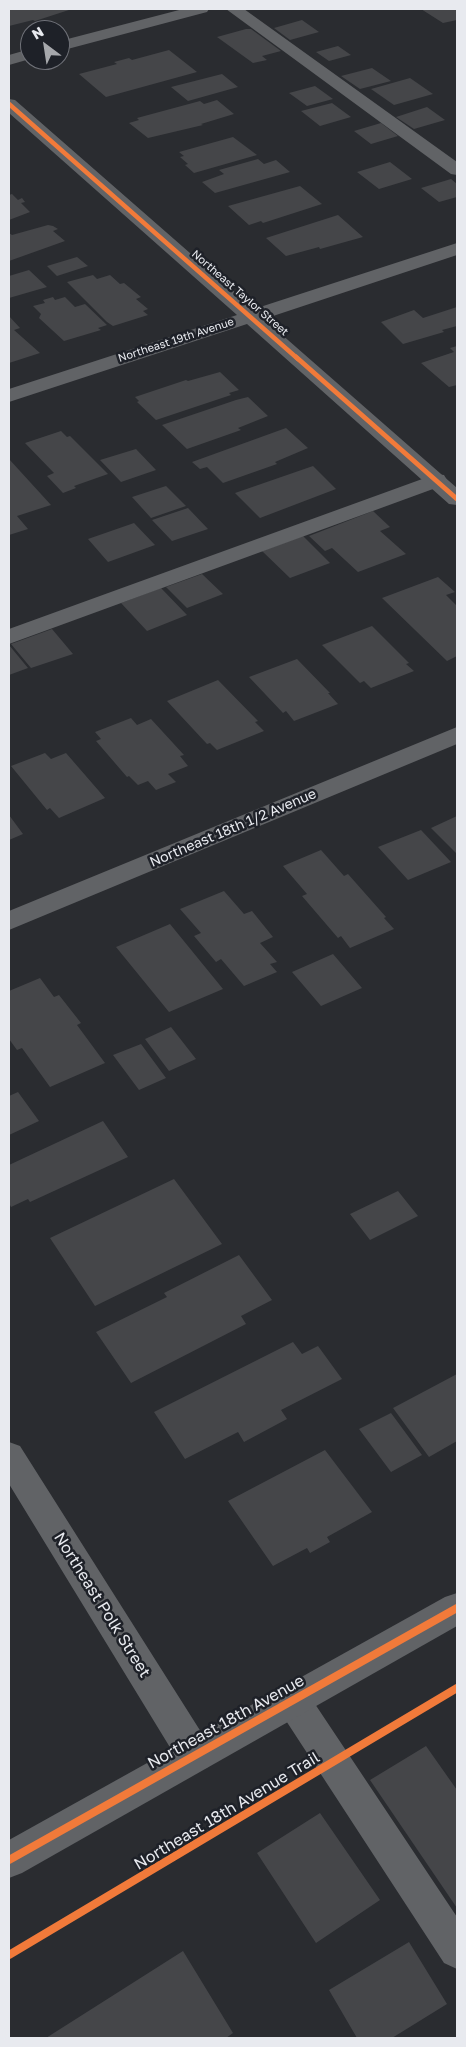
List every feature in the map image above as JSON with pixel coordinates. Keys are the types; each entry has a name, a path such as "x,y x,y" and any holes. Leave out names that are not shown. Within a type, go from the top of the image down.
{"street":[{"path":"70,43 201,9"},
{"path":"234,9 457,170"},
{"name":"Northeast Taylor Street","path":"9,104 251,315 457,499"},
{"name":"Northeast 19th Avenue","path":"9,396 251,315 457,249"},
{"path":"9,637 436,480"},
{"name":"Northeast 18th 1/2 Avenue","path":"9,921 457,734"},
{"name":"Northeast Polk Street","path":"9,1456 195,1755"},
{"name":"Northeast 18th Avenue","path":"9,1860 457,1608"},
{"path":"293,1701 457,1950"}],"building":[{"path":"9,9 72,9 38,20 20,20 20,23 9,26"},
{"path":"421,9 457,9 457,20 443,23"},
{"path":"302,20 319,32 290,40 274,28"},
{"path":"251,29 281,51 262,56 267,60 253,63 217,37"},
{"path":"338,46 351,55 329,61 316,52"},
{"path":"169,50 197,72 106,97 79,74 117,64 114,62 129,58 132,60"},
{"path":"372,68 391,81 360,89 341,76"},
{"path":"222,74 238,87 188,101 171,87"},
{"path":"410,78 433,94 394,105 371,89"},
{"path":"315,86 333,99 307,106 289,93"},
{"path":"217,100 234,114 201,124 203,125 148,138 129,123 139,120 137,118 200,101 204,104"},
{"path":"332,103 351,117 320,126 301,111"},
{"path":"427,107 445,120 414,129 396,117"},
{"path":"381,123 398,136 371,144 354,131"},
{"path":"233,137 257,155 194,173 185,165 188,164 180,157 184,156 179,152"},
{"path":"258,159 264,164 276,160 290,172 215,193 202,182 224,174 219,170"},
{"path":"390,162 412,179 379,189 357,172"},
{"path":"451,179 457,184 457,197 439,202 421,188"},
{"path":"300,186 322,204 263,223 261,221 249,225 228,206"},
{"path":"12,194 18,200 22,198 25,202 21,203 30,212 9,220 9,195"},
{"path":"338,215 363,237 286,256 266,238"},
{"path":"48,225 58,229 53,231 65,241 9,261 9,233 12,235"},
{"path":"77,257 88,266 57,276 47,266"},
{"path":"29,270 47,287 9,298 9,276"},
{"path":"93,275 97,279 110,275 120,284 124,283 141,297 136,299 148,309 143,311 148,315 113,326 107,322 67,282"},
{"path":"53,297 55,300 65,297 75,307 85,304 107,325 98,328 101,330 64,341 39,318 41,314 33,306 45,303 43,300"},
{"path":"457,307 457,326 442,330 444,332 403,344 381,322 414,310 423,318"},
{"path":"9,316 20,328 14,330 40,353 9,363"},
{"path":"457,346 457,385 449,387 421,363 454,352 450,348"},
{"path":"220,372 239,390 229,393 231,395 156,420 137,402 139,401 135,397 186,380"},
{"path":"248,397 268,416 238,428 241,430 187,449 162,425 236,400"},
{"path":"286,428 308,448 275,462 277,464 223,483 207,467 200,469 192,462"},
{"path":"61,431 67,437 70,436 108,474 74,486 76,488 63,493 47,476 54,473 25,443"},
{"path":"136,449 156,470 121,482 100,460"},
{"path":"9,459 51,505 17,516 28,529 9,535"},
{"path":"313,466 336,489 260,518 235,493"},
{"path":"166,486 186,506 151,518 132,497"},
{"path":"188,508 208,529 172,541 152,520"},
{"path":"373,511 390,527 380,531 406,554 358,572 332,548 325,551 309,536"},
{"path":"134,523 155,545 108,562 88,539"},
{"path":"303,536 330,563 290,578 262,551"},
{"path":"202,574 223,594 187,608 166,587"},
{"path":"438,577 455,592 446,595 457,606 457,656 447,661 382,598"},
{"path":"161,588 187,615 147,631 121,603"},
{"path":"372,626 409,663 406,664 414,671 371,688 364,681 360,683 322,645"},
{"path":"52,629 73,654 31,668 11,644"},
{"path":"9,645 28,668 9,675"},
{"path":"297,659 338,704 294,721 286,711 283,713 249,677"},
{"path":"218,680 258,721 255,722 264,731 217,750 210,743 207,744 167,701"},
{"path":"131,718 137,725 151,719 184,755 180,756 188,766 168,774 176,782 156,790 148,781 138,785 129,776 127,777 96,741 101,739 95,732"},
{"path":"45,753 51,759 66,753 105,798 59,818 50,808 47,810 11,766"},
{"path":"9,815 23,834 9,840"},
{"path":"457,816 457,854 431,828"},
{"path":"421,830 451,862 408,880 378,847"},
{"path":"321,850 344,876 348,874 386,917 384,918 394,929 350,948 341,936 338,938 302,896 307,894 283,866"},
{"path":"224,891 244,914 252,911 273,937 260,943 277,962 270,964 277,972 244,986 221,959 216,962 194,936 201,933 180,909"},
{"path":"170,924 223,989 169,1012 116,947"},
{"path":"333,954 362,988 321,1006 292,972"},
{"path":"40,978 54,997 59,995 81,1023 77,1025 105,1063 50,1087 22,1048 17,1050 9,1039 9,991"},
{"path":"171,1027 196,1059 169,1071 145,1039"},
{"path":"141,1044 166,1078 139,1090 113,1055"},
{"path":"18,1092 39,1121 9,1135 9,1096"},
{"path":"103,1121 128,1157 30,1202 28,1199 11,1207 9,1203 9,1165"},
{"path":"174,1179 222,1244 95,1306 50,1238"},
{"path":"398,1191 418,1216 370,1240 350,1214"},
{"path":"239,1255 272,1300 241,1316 246,1324 131,1383 96,1332 167,1297 164,1293"},
{"path":"293,1342 302,1354 318,1346 342,1379 281,1410 287,1419 244,1442 238,1432 185,1459 154,1412"},
{"path":"457,1374 457,1441 429,1457 393,1408"},
{"path":"391,1413 422,1455 391,1472 359,1429"},
{"path":"325,1450 372,1512 327,1537 330,1542 310,1553 307,1548 273,1566 228,1501"},
{"path":"426,1746 457,1790 457,1908 370,1780"},
{"path":"320,1813 380,1900 316,1943 257,1853"},
{"path":"409,1942 447,2004 392,2038 357,2038 329,1990"},
{"path":"183,1951 233,2033 226,2038 46,2038"}],"cycle path":[{"path":"9,104 457,499"},
{"path":"9,1860 457,1608"},
{"name":"Northeast 18th Avenue Trail","path":"9,1955 457,1688"}]}
